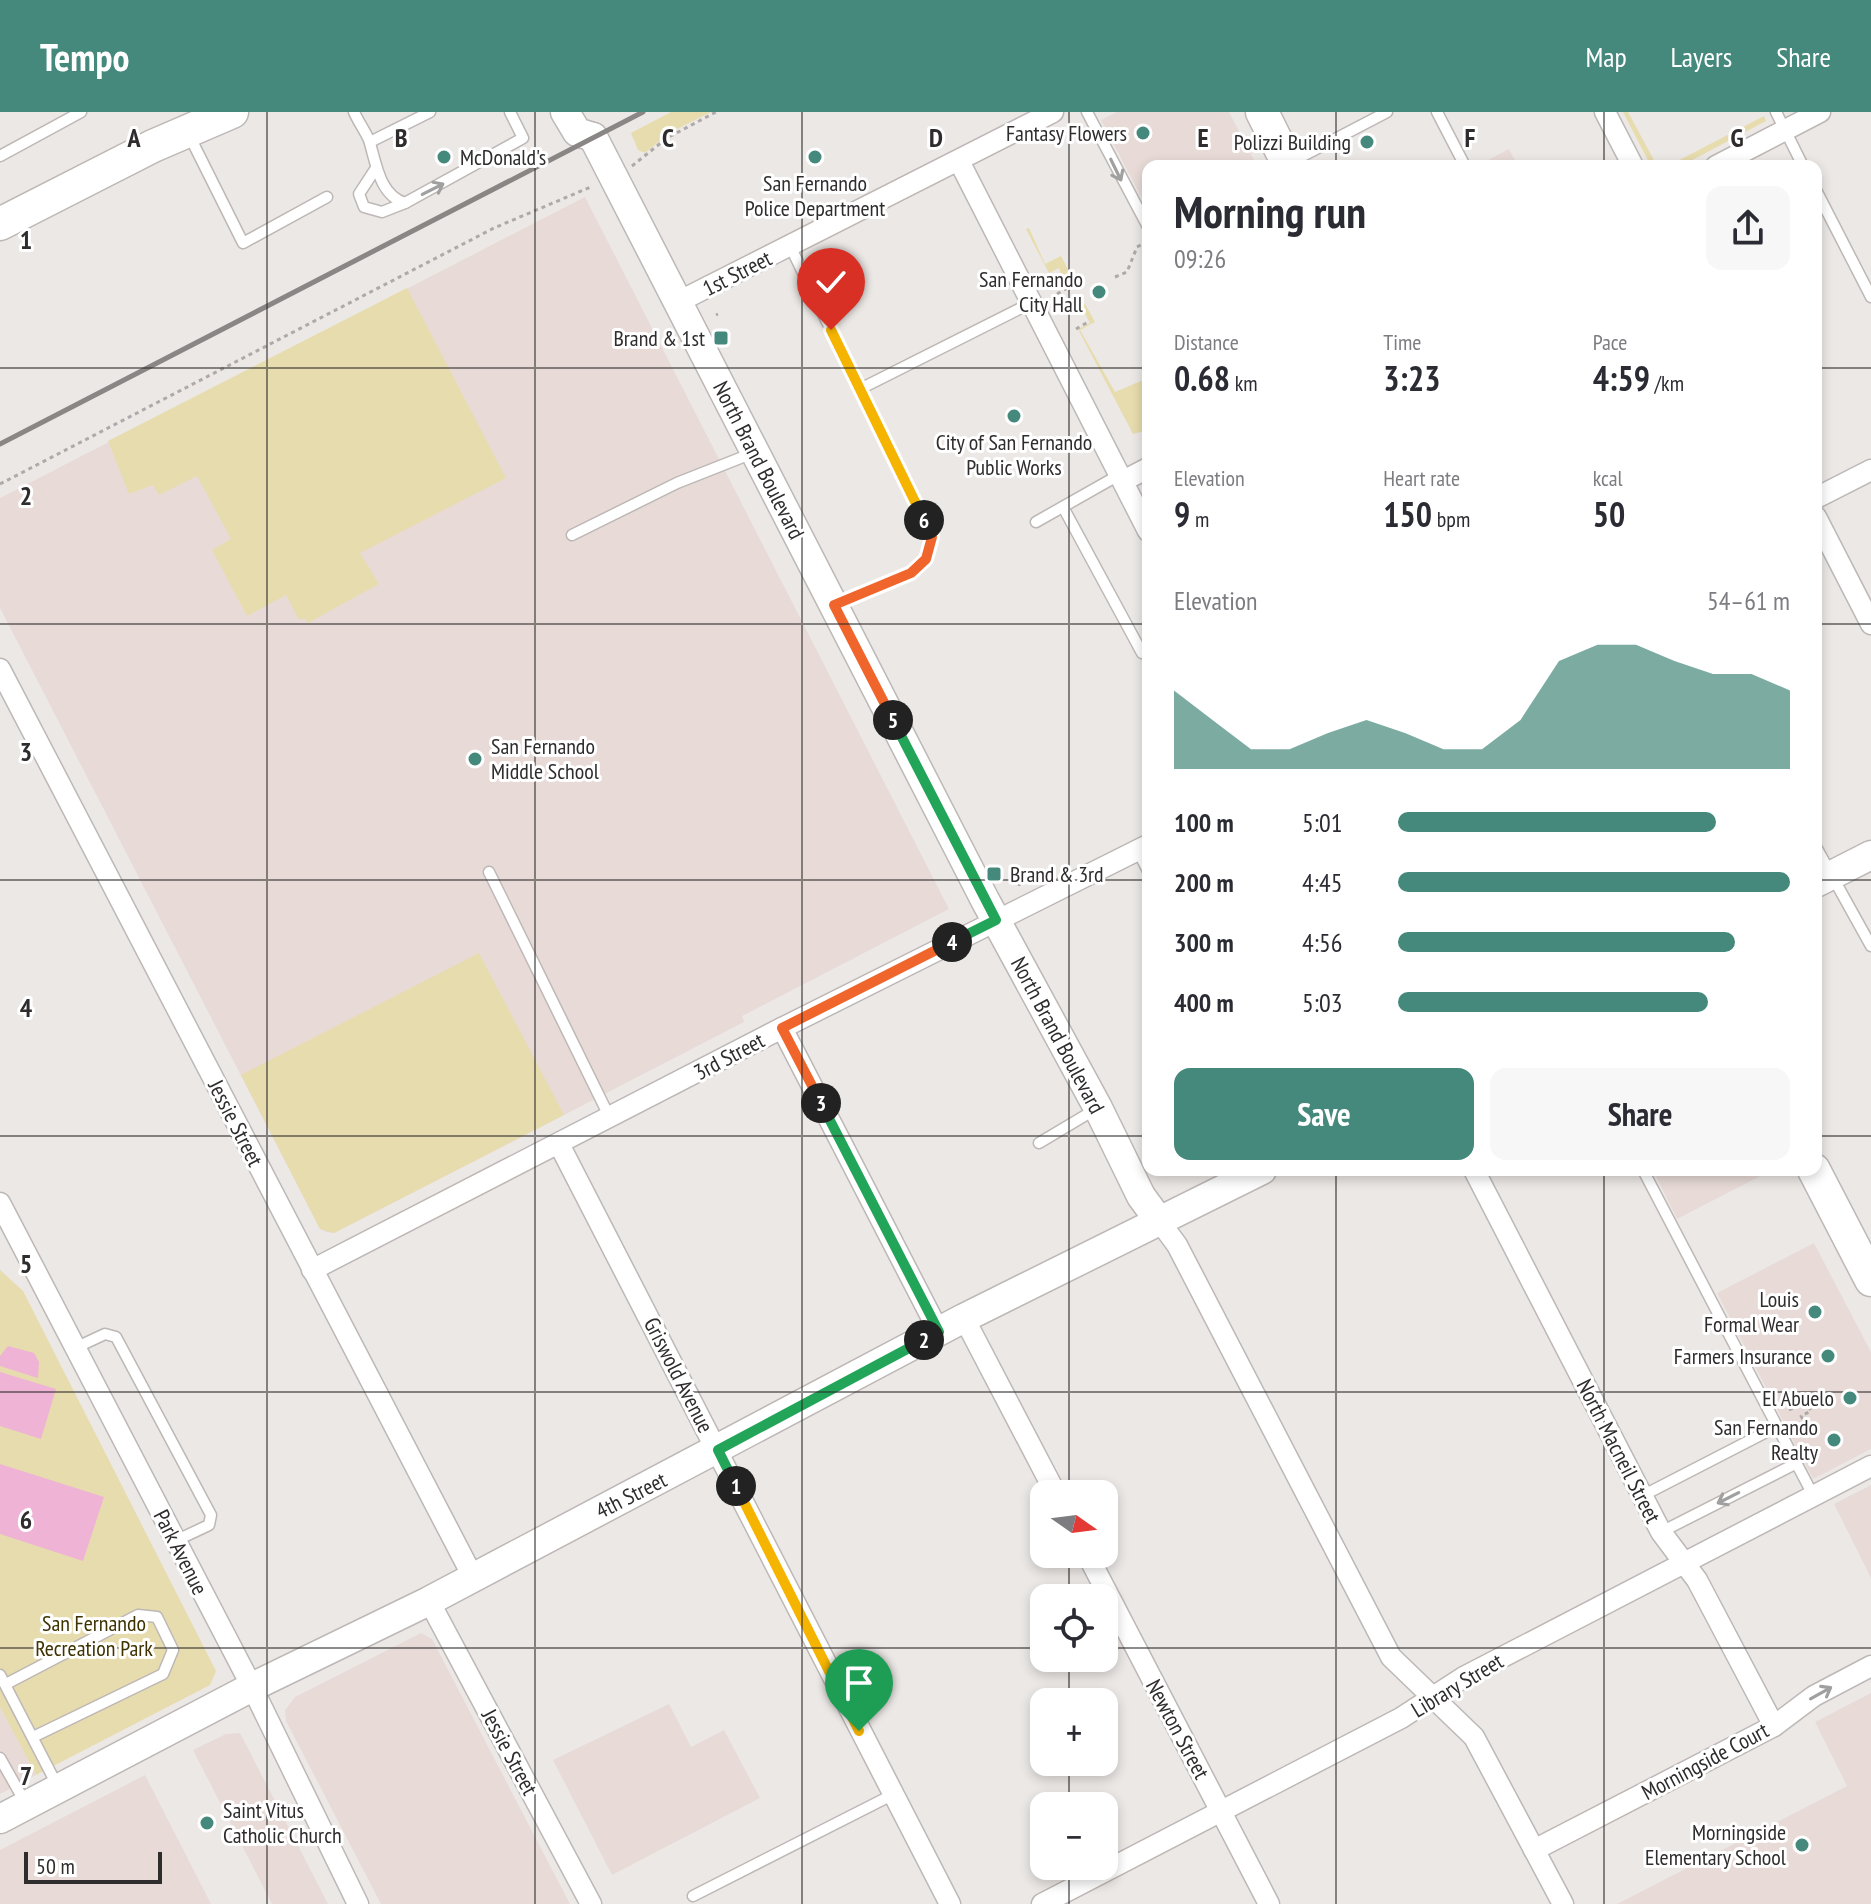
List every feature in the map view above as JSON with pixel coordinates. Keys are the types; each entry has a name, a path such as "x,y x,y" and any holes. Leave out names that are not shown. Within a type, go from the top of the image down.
{"main road":[{"path":"0,224 187,131 232,112"},
{"path":"1262,112 1286,160"},
{"path":"1817,1176 1871,1280"}],"street":[{"path":"565,112 577,132 593,125"},
{"name":"1st Street","path":"678,302 1053,112"},
{"path":"1605,112 1630,160"},
{"path":"1728,160 1820,112"},
{"name":"North Brand Boulevard","path":"593,125 678,302 996,920 1098,1108 1141,1196 1177,1245 1391,1657 1474,1737 1563,1904"},
{"path":"959,161 1142,519"},
{"path":"1121,478 1142,470"},
{"path":"1822,495 1871,470"},
{"path":"1822,529 1871,624"},
{"name":"Jessie Street","path":"0,669 473,1577"},
{"name":"3rd Street","path":"312,1270 782,1028 1142,848"},
{"path":"1823,880 1871,855"},
{"path":"782,1028 939,1332"},
{"name":"Griswold Avenue","path":"559,1144 950,1904"},
{"name":"4th Street","path":"0,1819 252,1687 429,1601 964,1318 1250,1176"},
{"name":"North Macneil Street","path":"1477,1176 1661,1532 1686,1562 1774,1726"},
{"name":"Park Avenue","path":"0,1203 252,1687 358,1904"},
{"path":"964,1318 1049,1480"},
{"name":"Library Street","path":"1042,1904 1401,1718 1464,1677 1871,1466"},
{"name":"Newton Street","path":"1094,1568 1269,1904"},
{"name":"Jessie Street","path":"429,1601 591,1904"},
{"name":"Morningside Court","path":"1534,1850 1774,1726 1814,1696 1869,1672"}],"lane":[{"path":"0,156 81,112"},
{"path":"354,112 370,142 370,156 391,196 405,203"},
{"path":"370,142 430,112"},
{"path":"376,168 359,194 364,207 382,212 405,203 523,138 510,112"},
{"path":"1087,112 1142,216"},
{"path":"1298,160 1387,112"},
{"path":"1437,112 1462,160"},
{"path":"1776,112 1800,160"},
{"path":"187,131 243,243 327,197"},
{"path":"1822,202 1871,297"},
{"path":"790,246 932,537 926,559 911,573 834,605"},
{"path":"860,389 1031,303"},
{"path":"572,535 677,483 755,452"},
{"path":"1036,522 1121,478"},
{"path":"1063,507 1081,535 1142,653"},
{"path":"489,872 610,1118"},
{"path":"1823,880 1871,946"},
{"path":"1039,1143 1098,1108"},
{"path":"1646,1176 1813,1495"},
{"path":"75,1348 105,1334 116,1337 211,1515 209,1525 175,1541"},
{"path":"1642,1496 1776,1427"},
{"path":"1661,1532 1795,1464"},
{"path":"33,1737 163,1674 173,1650 157,1617 138,1615 3,1680 59,1789"},
{"path":"0,1758 27,1806"},
{"path":"693,1896 892,1795"}],"path":[{"path":"637,162 667,138 716,112"},
{"path":"0,484 494,228 590,187"},
{"path":"1115,277 1127,272 1137,247 1142,244"},
{"path":"1057,294 1069,287"},
{"path":"1076,329 1088,322"},
{"path":"1802,1392 1811,1411 1801,1416 1805,1423"},
{"path":"1789,1410 1806,1401"}],"shaded area":[{"path":"1117,112 1229,112 1254,160 1142,160 1142,199 1101,120"},
{"path":"1509,149 1515,160 1488,160"},
{"name":"San Fernando Middle School","path":"585,197 949,909 742,1016 744,1022 334,1233 326,1232 320,1229 0,608 0,498"},
{"path":"1656,1176 1760,1176 1677,1219"},
{"path":"1814,1243 1871,1352 1871,1449 1813,1479 1717,1293"},
{"path":"8,1346 34,1353 39,1362 38,1378 0,1366 0,1356"},
{"path":"0,1372 56,1389 41,1439 0,1426"},
{"path":"0,1464 104,1497 83,1561 0,1534"},
{"path":"1871,1485 1871,1578 1834,1504"},
{"path":"421,1633 432,1639 570,1904 381,1904 286,1721 285,1710 295,1697"},
{"name":"Morningside Elementary School","path":"1871,1693 1871,1904 1617,1904 1847,1786 1815,1722"},
{"path":"669,1704 691,1747 724,1730 760,1798 612,1875 553,1760"},
{"path":"0,1707 36,1775 0,1794"},
{"path":"240,1733 328,1904 272,1904 193,1750 226,1734"},
{"path":"145,1775 211,1904 0,1904 0,1850"}],"green space":[{"path":"671,112 711,112 669,133 645,153 638,150 631,133"},
{"path":"1623,112 1628,112 1654,160 1648,160"},
{"path":"1764,116 1766,121 1692,160 1680,160"},
{"path":"1029,228 1045,264 1061,256 1077,287 1065,285 1059,268 1049,273 1026,229"},
{"path":"407,288 506,478 360,553 379,584 308,623 304,618 299,620 286,595 247,616 212,550 231,539 197,476 159,495 153,485 129,494 108,441"},
{"path":"1085,304 1095,322 1080,330 1115,392 1142,381 1142,432 1133,434 1078,329 1090,323 1081,306"},
{"path":"479,953 564,1115 334,1233 320,1229 241,1075"},
{"name":"San Fernando Recreation Park","path":"0,1270 23,1291 216,1671 210,1685 36,1775 0,1707"}],"railway":[{"path":"0,444 643,112"}],"place":[{"name":"Fantasy Flowers","path":"1143,133"},
{"name":"Polizzi Building","path":"1367,142"},
{"name":"McDonald's","path":"444,157"},
{"name":"San Fernando Police Department","path":"815,157"},
{"name":"San Fernando City Hall","path":"1099,292"},
{"name":"Brand & 1st","path":"721,338"},
{"name":"City of San Fernando Public Works","path":"1014,416"},
{"name":"San Fernando Middle School","path":"475,759"},
{"name":"Brand & 3rd","path":"994,874"},
{"name":"Louis Formal Wear","path":"1815,1312"},
{"name":"Farmers Insurance","path":"1828,1356"},
{"name":"El Abuelo","path":"1850,1398"},
{"name":"San Fernando Realty","path":"1834,1440"},
{"name":"Saint Vitus Catholic Church","path":"207,1823"},
{"name":"Morningside Elementary School","path":"1802,1845"}],"route":[{"path":"831,330 932,537 926,559 911,573 834,605 996,920 782,1028 939,1332 718,1450 859,1731"}]}
